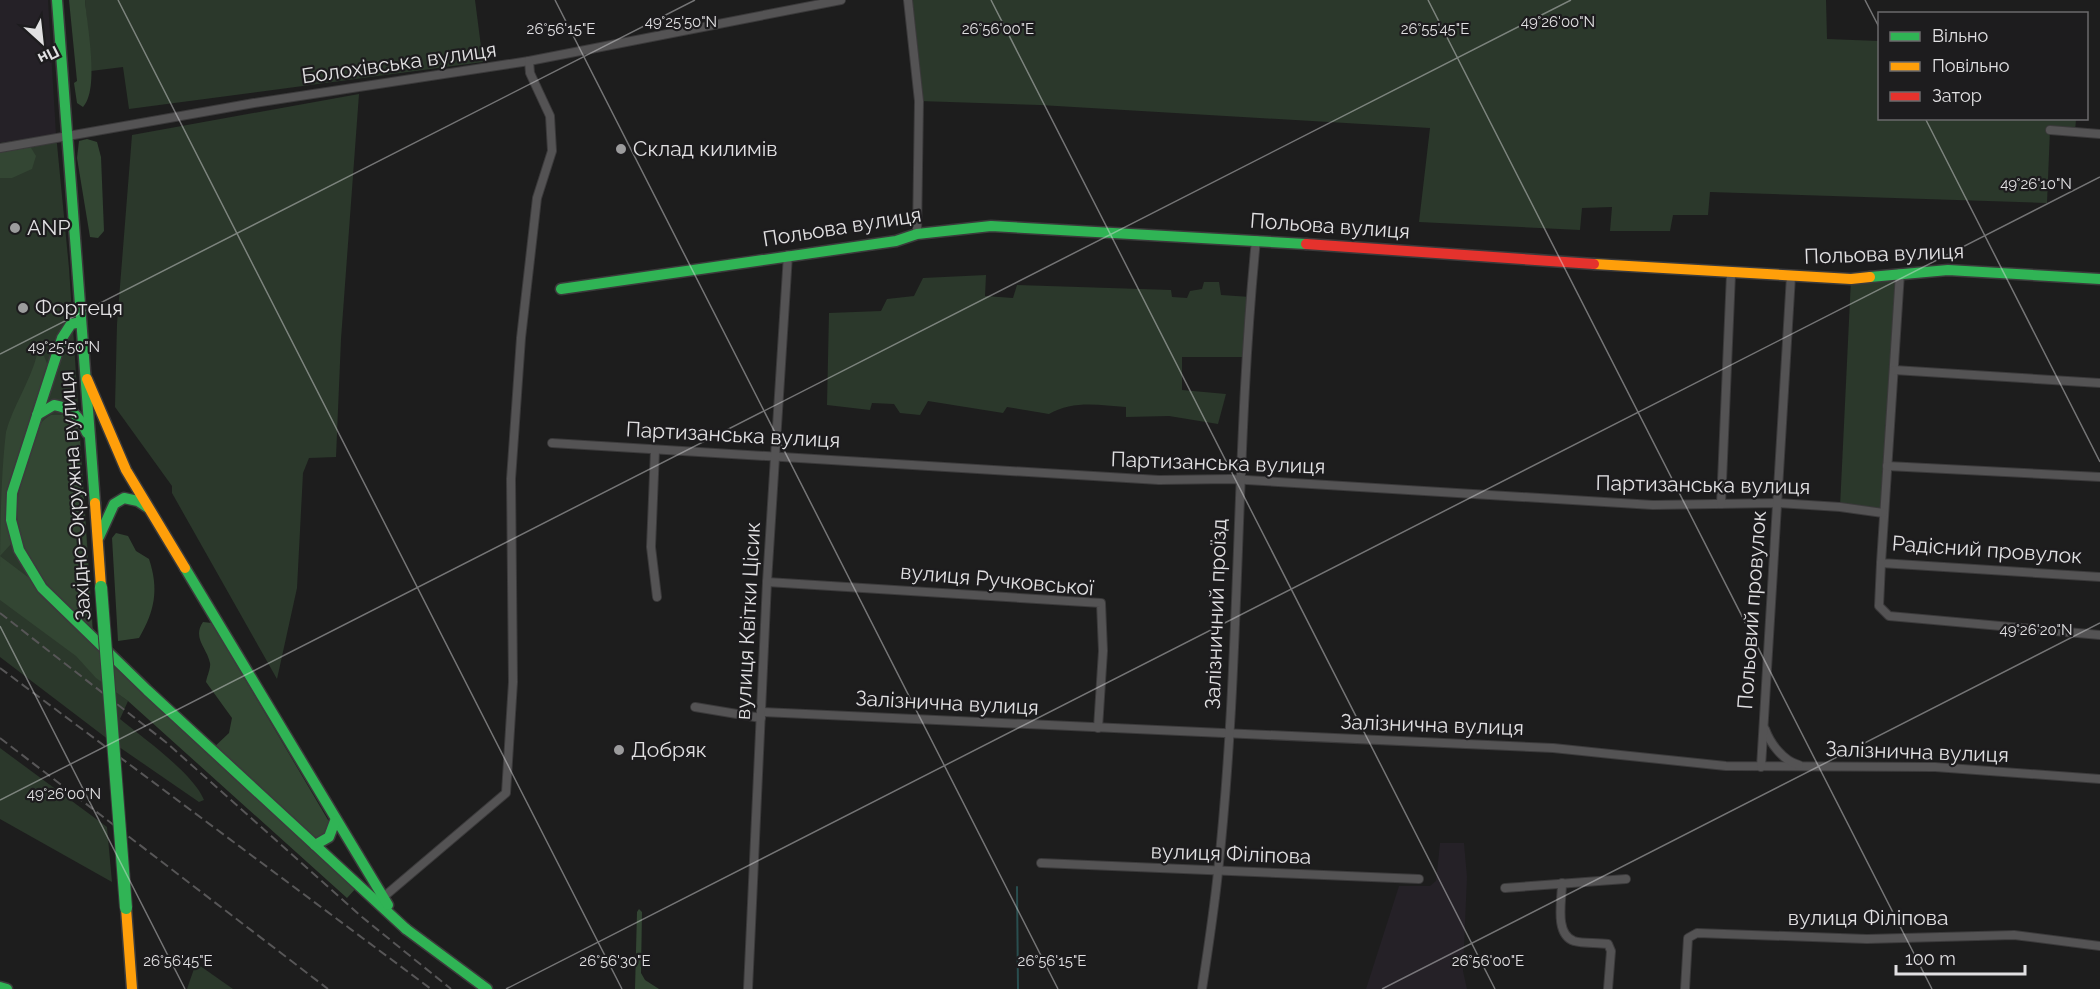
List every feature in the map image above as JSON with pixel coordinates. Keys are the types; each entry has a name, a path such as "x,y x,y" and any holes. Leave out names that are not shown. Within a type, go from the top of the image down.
{"main road":[{"name":"Західно-Окружна вулиця","path":"57,0 132,986"},
{"name":"Польова вулиця","path":"561,289 896,241 917,234 991,226 1256,240 1731,274 1851,279 1947,270 2100,279"},
{"path":"81,322 68,326 12,493 10,508 19,550 33,576 131,675 315,845 380,900 406,929 487,989"},
{"path":"87,379 122,462 380,900"},
{"path":"37,416 41,410 54,405 70,408 81,420 91,448"},
{"path":"98,541 114,504 124,498 138,501 146,506 158,523"},
{"path":"315,845 327,842 333,834 335,821"},
{"path":"0,987 7,989"}],"street":[{"name":"Болохівська вулиця","path":"0,148 254,103 529,62 841,0"},
{"path":"908,0 919,101 917,234"},
{"path":"380,900 506,792 513,682 512,478 521,338 537,198 552,151 550,116 530,73 529,62"},
{"path":"2050,130 2100,134"},
{"name":"Залізничний проїзд","path":"1202,989 1218,871 1228,735 1239,479 1256,240"},
{"name":"вулиця Квітки Цісик","path":"748,989 767,582 788,255"},
{"name":"Радісний провулок","path":"1900,273 1881,563 2100,577"},
{"path":"1721,504 1731,274"},
{"name":"Польовий провулок","path":"1761,767 1791,276"},
{"path":"1894,370 2100,383"},
{"name":"Партизанська вулиця","path":"552,443 1160,480 1239,479 1653,505 1777,503 1840,507 1883,513"},
{"path":"655,450 651,548 657,597"},
{"path":"1887,466 2100,477"},
{"path":"1881,563 1880,606 1889,616 2100,635"},
{"name":"вулиця Ручковської","path":"767,582 1101,603 1103,651 1098,728"},
{"name":"Залізнична вулиця","path":"695,707 762,715 1554,748 1726,766 1935,767 2100,779"},
{"path":"1763,725 1768,738 1785,758 1793,764 1807,767"},
{"name":"вулиця Філіпова","path":"1041,863 1419,879"},
{"path":"1505,888 1626,879"},
{"path":"1562,883 1563,931 1567,938 1576,942 1608,944 1611,951 1608,989"},
{"name":"вулиця Філіпова","path":"1685,989 1688,938 1697,933 1867,939 2014,935 2100,946"}],"shaded area":[{"path":"0,0 48,0 56,134 0,143"},
{"path":"1440,843 1464,843 1467,877 1463,971 1467,989 1366,989 1399,886 1430,886 1436,881"}],"green space":[{"path":"69,0 85,0 92,72 88,99 83,107 77,103 74,83 77,81"},
{"path":"85,0 475,0 483,62 129,109 123,67 91,71"},
{"path":"908,0 1826,0 1827,39 1878,41 1878,120 2076,120 2075,132 2050,130 2047,203 1710,192 1708,215 1673,215 1670,231 1610,231 1612,207 1582,208 1580,230 1419,222 1430,128 1040,105 919,101"},
{"path":"359,94 341,339 336,457 309,458 303,473 297,588 277,679 172,493 172,486 115,407 117,324 132,135"},
{"path":"56,134 69,268 96,677 128,701 120,719 166,756 190,779 204,800 199,802 109,740 0,657 0,143"},
{"path":"87,139 97,142 101,157 104,231 98,238 90,237 77,158 79,141"},
{"path":"28,143 36,156 32,169 12,178 0,178 0,148"},
{"path":"1900,273 1883,513 1840,507 1851,279"},
{"path":"986,275 985,296 1013,298 1017,285 1171,290 1172,297 1187,298 1190,291 1202,289 1204,282 1219,282 1221,295 1250,297 1248,357 1182,357 1182,390 1226,394 1218,424 1169,416 1126,417 1126,407 1096,405 1077,405 1049,414 1007,407 1003,413 928,401 920,415 900,413 894,404 872,403 870,410 827,405 829,313 881,311 887,299 914,296 923,278"},
{"path":"37,355 44,356 48,366 32,416 9,533 11,544 0,556 1,494 6,432"},
{"path":"51,415 66,415 79,429 93,639 211,750 229,733 232,718 206,682 210,663 199,633 203,622 212,623 331,825 315,845 359,885 347,898 128,701 96,678 76,656 0,600 0,556 41,587 20,534 17,520 19,491 40,425"},
{"path":"116,533 128,536 136,551 149,559 154,580 152,609 139,638 118,641 112,538"},
{"path":"0,748 107,827 112,882 0,819"},
{"path":"639,909 642,912 641,973 645,980 659,989 635,989 637,912"},
{"path":"196,963 233,989 187,989"}],"waterway":[{"path":"1017,887 1018,989"}],"railway":[{"path":"0,613 167,743 362,917 451,989"},
{"path":"0,668 431,989"},
{"path":"0,738 328,989"}],"traffic: fast":[{"path":"57,0 95,503"},
{"path":"561,289 896,241 917,234 991,226 1306,244"},
{"path":"1870,277 1948,270 2100,279"},
{"path":"81,322 71,324 62,338 12,493 11,520 19,550 42,588 147,690 406,929"},
{"path":"37,415 54,405 66,408 75,414 87,433"},
{"path":"99,537 114,504 124,498 138,501 147,507"},
{"path":"185,568 388,905"},
{"path":"101,587 126,908"},
{"path":"315,845 329,837 335,821"},
{"path":"406,929 487,989"},
{"path":"0,987 7,989"}],"traffic: slow":[{"path":"1594,264 1851,279 1870,277"},
{"path":"87,379 126,470 185,568"},
{"path":"95,503 101,587"},
{"path":"126,908 132,989"}],"traffic: jam":[{"path":"1306,244 1594,264"}],"place":[{"name":"Склад килимів","path":"621,149"},
{"name":"ANP","path":"15,228"},
{"name":"Фортеця","path":"23,308"},
{"name":"Добряк","path":"619,750"}]}
